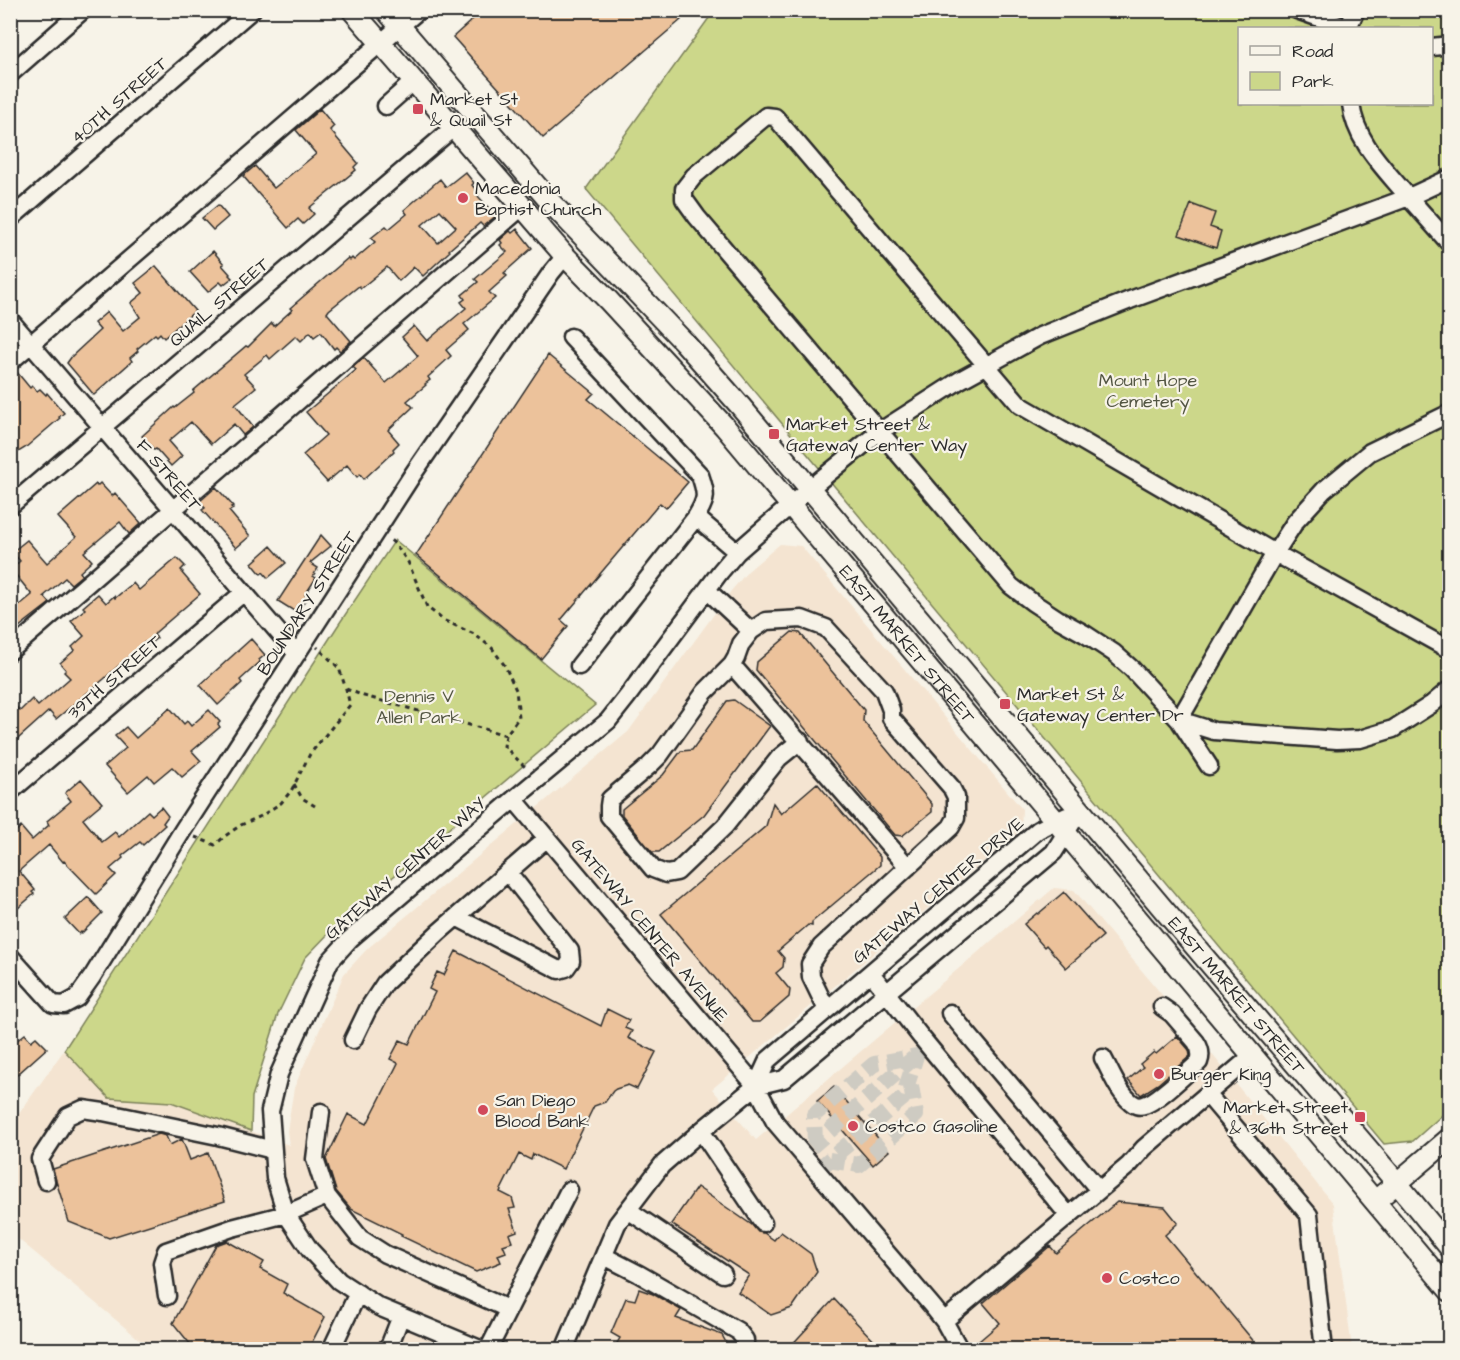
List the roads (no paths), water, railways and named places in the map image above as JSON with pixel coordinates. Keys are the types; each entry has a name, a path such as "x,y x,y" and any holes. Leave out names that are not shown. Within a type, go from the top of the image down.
{"main road":[{"name":"EAST MARKET STREET","path":"352,10 565,256 719,420 1449,1291"},
{"name":"EAST MARKET STREET","path":"386,10 552,204 721,384 1397,1183 1449,1248"},
{"path":"565,256 583,259 593,265 687,362 721,384"},
{"path":"1375,1201 1449,1138"}],"street":[{"path":"10,74 83,10"},
{"name":"40TH STREET","path":"10,219 252,10"},
{"path":"10,362 419,10"},
{"path":"1297,10 1345,27"},
{"path":"1348,27 1356,10"},
{"path":"1433,47 1449,45"},
{"path":"386,106 413,82"},
{"path":"1351,105 1360,133 1374,157 1449,244"},
{"path":"1209,766 1179,720 1132,669 1114,653 1058,619 1011,586 684,199 684,189 694,176 766,116 775,117 1020,405 1275,553 1449,650"},
{"name":"QUAIL STREET","path":"10,506 453,128"},
{"name":"GATEWAY CENTER WAY","path":"482,1350 379,1307 339,1281 310,1250 286,1214 275,1178 270,1111 279,1074 330,961 350,939 608,721 737,552 879,432 985,365 1040,336 1409,197 1449,178"},
{"path":"10,651 522,207"},
{"name":"BOUNDARY STREET","path":"10,956 53,1004 64,1005 77,998 426,455 546,280 565,256"},
{"name":"F STREET","path":"10,320 297,654"},
{"path":"571,337 700,475 705,502 696,517 579,666"},
{"path":"1179,720 1295,522 1324,490 1370,452 1449,412"},
{"path":"696,517 737,552"},
{"path":"707,590 751,631"},
{"name":"39TH STREET","path":"10,792 244,592"},
{"path":"800,741 780,758 725,826 676,872 666,874 653,869 609,816 610,799 660,755 705,692 732,664 741,644 751,631 766,621 801,619 826,628 884,691 891,710 891,718 951,787 956,797 956,818 951,827 821,947 810,964 811,978 827,1010"},
{"path":"732,664 908,867"},
{"path":"1179,720 1214,731 1337,740 1360,739 1393,729 1432,704 1449,689"},
{"name":"GATEWAY CENTER AVENUE","path":"514,799 756,1086 775,1122 933,1307 944,1321 960,1350"},
{"name":"GATEWAY CENTER DRIVE","path":"756,1086 768,1060 1038,830 1061,827 1080,810"},
{"name":"GATEWAY CENTER DRIVE","path":"564,1350 617,1224 662,1166 756,1086 784,1078 1056,850 1061,827"},
{"path":"353,1040 368,1009 386,984 456,917 547,838"},
{"path":"456,917 559,970 566,968 571,961 570,951 508,872"},
{"path":"871,974 1069,1216"},
{"path":"1103,1058 1122,1092 1135,1105 1143,1106 1167,1090 1199,1062 1201,1057 1196,1042 1172,1014 1162,1007"},
{"path":"950,1013 1099,1190"},
{"path":"944,1321 1129,1165 1144,1148 1253,1055"},
{"path":"1207,1094 1309,1215 1324,1350"},
{"path":"46,1181 40,1159 68,1116 83,1109 218,1136 273,1150"},
{"path":"321,1112 315,1159 327,1197 360,1238 385,1254 508,1309"},
{"path":"701,1131 763,1223"},
{"path":"488,1350 570,1190"},
{"path":"167,1296 162,1263 166,1251 232,1228 286,1214 327,1197"},
{"path":"628,1210 723,1274"},
{"path":"604,1256 738,1331 745,1340 745,1350"},
{"path":"331,1350 358,1293"},
{"path":"385,1350 390,1344 401,1316"}],"tunnel":[{"path":"815,1143 814,1115 874,1064 916,1056 903,1098 816,1171"},
{"path":"811,1147 916,1056"},
{"path":"829,1160 859,1165 916,1115 910,1080"}],"place":[{"name":"Market St & Quail St","path":"418,109"},
{"name":"Macedonia Baptist Church","path":"463,198"},
{"name":"Market Street & Gateway Center Way","path":"774,434"},
{"name":"Market St & Gateway Center Dr","path":"1005,704"},
{"name":"Burger King","path":"1159,1074"},
{"name":"San Diego Blood Bank","path":"483,1110"},
{"name":"Market Street & 36th Street","path":"1360,1117"},
{"name":"Costco Gasoline","path":"853,1126"},
{"name":"Costco","path":"1107,1278"}],"park label":[{"name":"Mount Hope Cemetery","path":"1148,390"},
{"name":"Dennis V Allen Park","path":"419,706"}]}
